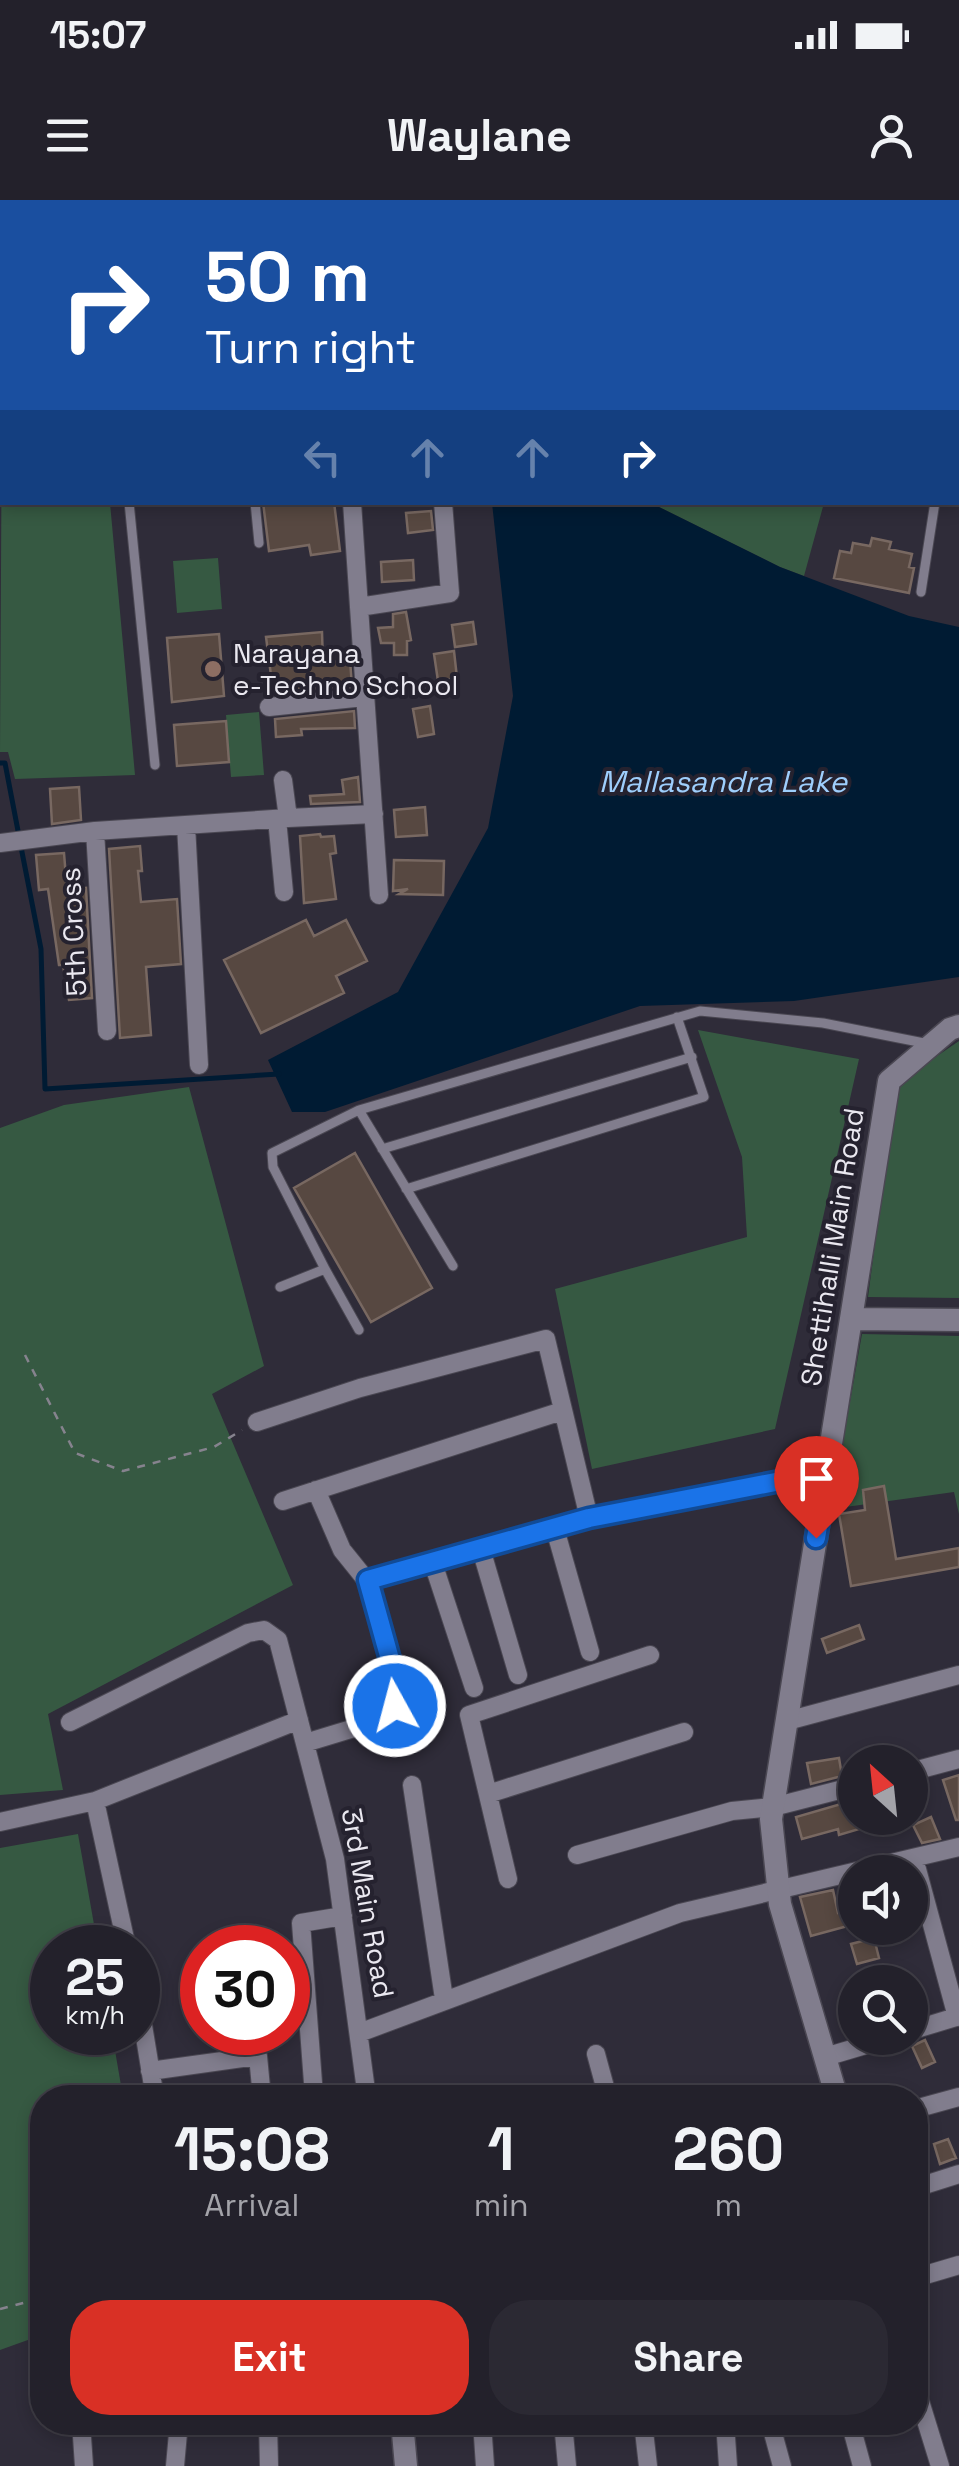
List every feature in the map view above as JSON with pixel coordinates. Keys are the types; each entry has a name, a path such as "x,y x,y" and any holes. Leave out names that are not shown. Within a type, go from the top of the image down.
{"street":[{"path":"352,505 379,895"},
{"path":"360,607 450,592 443,505"},
{"path":"269,707 364,697"},
{"path":"283,780 284,892"},
{"path":"14,841 95,831 374,814"},
{"path":"186,825 199,1065"},
{"name":"5th Cross","path":"95,831 106,1031"},
{"name":"Shettihalli Main Road","path":"832,2085 780,1904 773,1808 889,1081 950,1029 959,1026"},
{"path":"851,1319 959,1320"},
{"path":"257,1422 360,1388 546,1339 589,1518"},
{"path":"283,1501 562,1411"},
{"path":"368,1580 589,1518 827,1472"},
{"path":"305,1743 384,1719 395,1706 391,1663 368,1580 342,1550 316,1490"},
{"path":"555,1529 590,1652"},
{"path":"481,1549 518,1675"},
{"path":"433,1564 474,1688"},
{"name":"3rd Main Road","path":"70,1722 248,1632 264,1630 278,1640 335,1859 366,2085"},
{"path":"508,1879 469,1715 650,1656"},
{"path":"787,1721 959,1676"},
{"path":"0,1822 96,1800 299,1720"},
{"path":"488,1794 684,1732"},
{"path":"928,1767 959,1759"},
{"path":"412,1785 444,1999"},
{"path":"577,1856 732,1812 773,1808 838,1791"},
{"path":"96,1800 123,1925"},
{"path":"926,1855 959,1847"},
{"path":"359,2033 680,1912 838,1874"},
{"path":"928,1909 958,2017 928,2026"},
{"path":"313,2085 301,1923 343,1916"},
{"path":"824,2057 838,2053"},
{"path":"596,2054 604,2085"},
{"path":"147,2055 152,2085"},
{"path":"150,2071 258,2056 261,2085"},
{"path":"928,2105 959,2097"},
{"path":"928,2184 959,2174"},
{"path":"928,2274 959,2265"},
{"path":"928,2427 940,2466"},
{"path":"83,2435 84,2466"},
{"path":"176,2466 178,2435"},
{"path":"268,2435 269,2466"},
{"path":"403,2435 406,2466"},
{"path":"483,2435 484,2466"},
{"path":"564,2435 568,2466"},
{"path":"644,2435 648,2466"},
{"path":"726,2435 728,2466"},
{"path":"774,2435 782,2466"},
{"path":"854,2435 862,2466"}],"lane":[{"path":"129,505 155,765"},
{"path":"256,505 260,543"},
{"path":"921,592 935,505"},
{"path":"359,1330 273,1167 272,1153 358,1110 700,1011 823,1023 932,1044"},
{"path":"406,1189 704,1097 677,1017"},
{"path":"382,1149 692,1057"},
{"path":"358,1110 453,1266"},
{"path":"280,1287 325,1268"}],"path":[{"path":"25,1355 75,1453 123,1471 214,1446 257,1422"},
{"path":"0,2309 30,2301"}],"green space":[{"path":"1,505 110,505 135,775 15,779 8,752 0,752"},
{"path":"655,505 823,505 804,576"},
{"path":"218,558 222,609 177,613 173,561"},
{"path":"259,712 264,775 231,777 226,715"},
{"path":"698,1030 859,1059 775,1429 592,1469 555,1289 747,1237 742,1157"},
{"path":"959,1041 959,1298 868,1297 896,1084"},
{"path":"189,1087 264,1366 212,1394 293,1585 48,1714 63,1790 0,1795 0,1128 64,1105"},
{"path":"862,1334 959,1336 959,1514 954,1492 831,1509"},
{"path":"78,1834 94,1925 30,1925 30,2055 116,2055 121,2085 30,2085 30,2339 0,2350 0,1848"}],"water":[{"name":"Mallasandra Lake","path":"492,505 655,505 780,567 909,616 959,627 959,977 794,1001 640,1006 325,1112 292,1112 268,1060 398,992 488,828 513,696"}],"building":[{"path":"263,505 334,505 340,551 311,555 309,545 269,551"},
{"path":"431,511 433,530 408,533 406,513"},
{"path":"872,538 891,542 889,549 912,554 909,567 914,568 909,593 834,578 840,551 851,553 853,543 870,546"},
{"path":"413,560 414,580 382,582 381,562"},
{"path":"406,612 411,640 407,641 407,655 394,655 394,643 381,643 378,628 393,627 393,614"},
{"path":"473,622 476,644 455,647 452,625"},
{"path":"322,632 323,663 350,660 352,686 273,691 266,637"},
{"path":"219,634 224,696 172,702 167,638"},
{"path":"454,651 457,678 438,681 434,654"},
{"path":"430,706 434,734 418,737 413,709"},
{"path":"354,711 355,728 301,729 302,735 276,737 275,719"},
{"path":"226,721 229,762 177,766 174,725"},
{"path":"358,777 360,802 311,804 310,796 344,794 342,780"},
{"path":"79,787 81,820 52,824 50,789"},
{"path":"425,807 427,835 396,837 394,810"},
{"path":"300,836 334,836 336,853 330,854 336,899 304,903"},
{"path":"140,846 141,902 177,899 181,964 146,967 151,1035 120,1038 109,849"},
{"path":"64,853 67,890 86,888 92,998 69,1000 63,965 59,965 48,889 39,890 36,855"},
{"path":"394,860 444,861 443,895 399,894 408,889 393,891"},
{"path":"306,920 314,936 346,920 367,961 336,976 344,993 261,1033 224,960"},
{"path":"355,1153 432,1288 371,1322 294,1188"},
{"path":"884,1486 896,1559 959,1548 959,1567 851,1586 839,1514 865,1510 863,1490"},
{"path":"859,1625 864,1639 827,1653 822,1639"},
{"path":"838,1758 838,1777 811,1784 807,1763"},
{"path":"959,1775 959,1820 956,1820 943,1780"},
{"path":"838,1805 838,1829 802,1839 796,1817"},
{"path":"931,1817 940,1839 922,1843 918,1835 928,1835"},
{"path":"833,1890 838,1929 811,1936 800,1897"},
{"path":"851,1945 876,1945 879,1958 857,1964"},
{"path":"928,2047 935,2062 922,2068 916,2055 928,2055"},
{"path":"948,2139 956,2158 940,2164 934,2144"}],"waterway":[{"path":"0,763 5,763 19,836"},
{"path":"21,847 41,949 45,1089 279,1074"}],"place":[{"name":"Narayana e-Techno School","path":"213,669"}],"route":[{"path":"395,1706 391,1663 368,1580 589,1518 827,1472 816,1538"}]}
